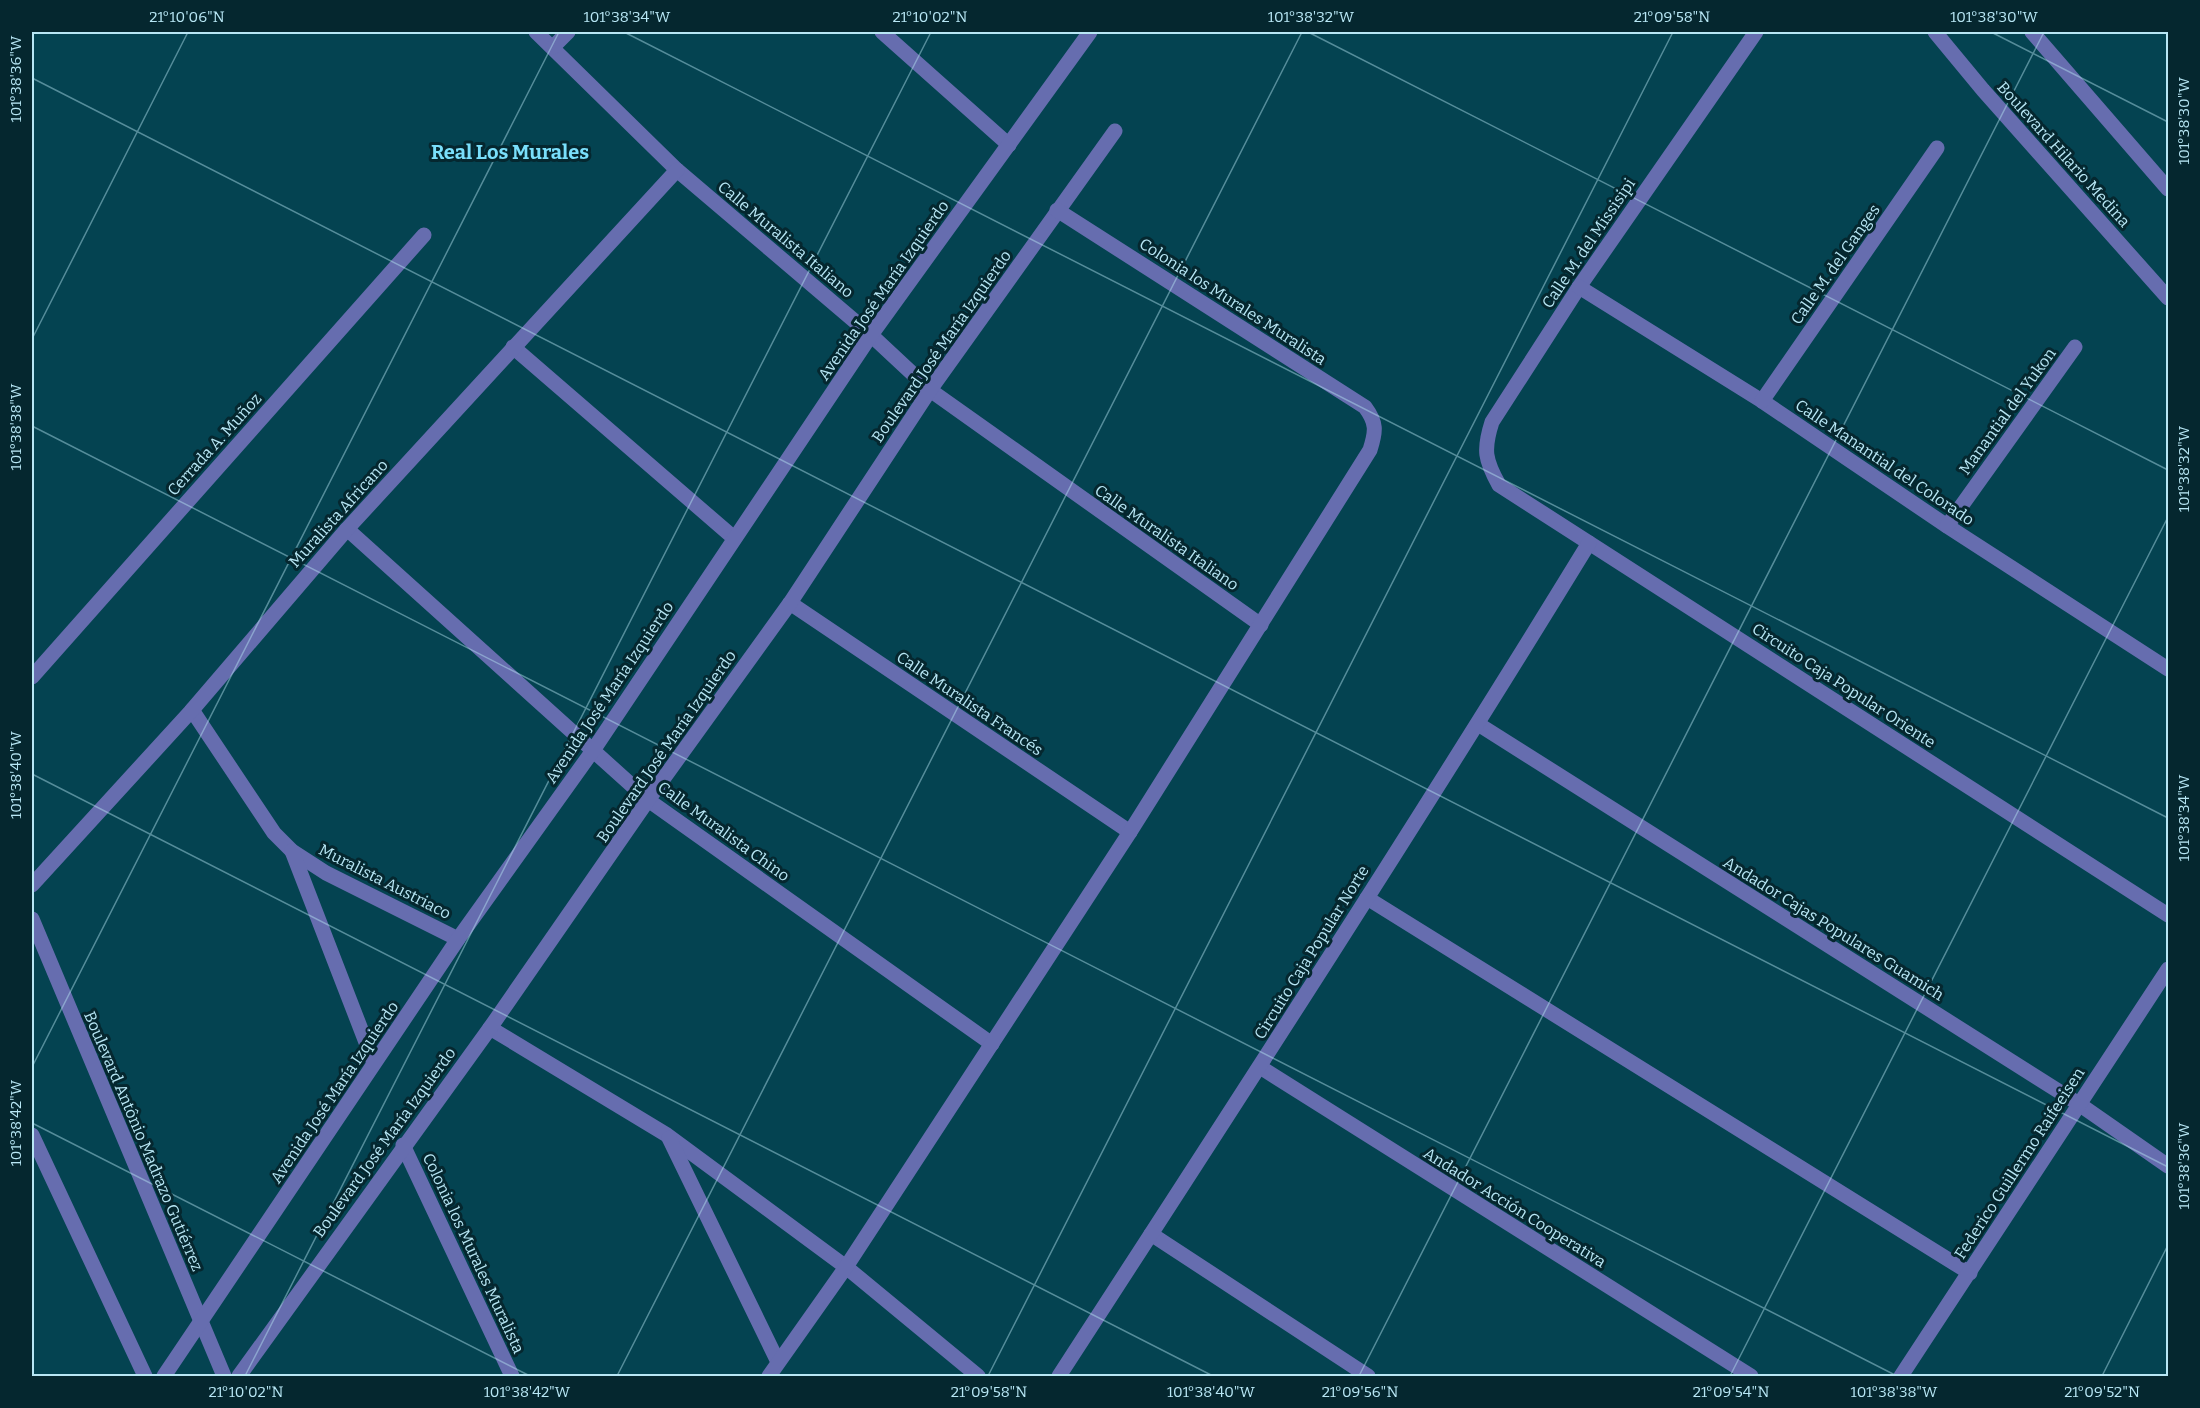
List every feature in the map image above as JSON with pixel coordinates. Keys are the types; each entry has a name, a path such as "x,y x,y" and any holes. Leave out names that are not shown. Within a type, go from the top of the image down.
{"street":[{"name":"Calle Muralista Italiano","path":"536,32 677,170 871,335 930,390 1261,625"},
{"path":"553,47 568,32"},
{"path":"882,32 1009,145"},
{"name":"Avenida José María Izquierdo","path":"164,1377 458,939 594,749 871,335 1090,32"},
{"name":"Calle M. del Missisipi","path":"1500,485 1488,465 1486,443 1492,422 1579,287 1756,32"},
{"name":"Boulevard Hilario Medina","path":"1935,32 1983,90 2169,298"},
{"path":"2032,32 2169,189"},
{"name":"Boulevard José María Izquierdo","path":"238,1377 403,1145 490,1028 648,800 790,603 930,390 1115,131"},
{"name":"Calle M. del Ganges","path":"1762,401 1937,148"},
{"name":"Muralista Africano","path":"32,885 192,710 347,529 677,170"},
{"name":"Colonia los Murales Muralista","path":"1057,210 1365,407 1374,420 1376,432 1370,450 1261,625"},
{"name":"Cerrada A. Muñoz","path":"32,677 424,235"},
{"name":"Calle Manantial del Colorado","path":"1579,287 1762,401 1947,526 2169,669"},
{"path":"513,347 734,538"},
{"name":"Manantial del Yukon","path":"1947,526 2075,347"},
{"name":"Circuito Caja Popular Oriente","path":"1500,485 2169,915"},
{"name":"Calle Muralista Chino","path":"347,529 648,800 992,1044"},
{"name":"Circuito Caja Popular Norte","path":"1059,1377 1260,1068 1478,724 1589,543"},
{"name":"Calle Muralista Francés","path":"790,603 1130,832"},
{"path":"769,1377 846,1267 992,1044 1261,625"},
{"name":"Muralista Austriaco","path":"192,710 274,833 292,851 326,873 458,939"},
{"name":"Andador Cajas Populares Guamich","path":"1478,724 2079,1104 2169,1166"},
{"path":"292,851 374,1063"},
{"path":"1366,898 1970,1273"},
{"name":"Boulevard Antônio Madrazo Gutiérrez","path":"32,920 224,1377"},
{"name":"Federico Guillermo Raifeeisen","path":"1901,1377 2169,969"},
{"path":"490,1028 667,1135 846,1267 978,1377"},
{"name":"Andador Acción Cooperativa","path":"1260,1068 1751,1377"},
{"path":"32,1135 145,1377"},
{"path":"667,1135 778,1362"},
{"name":"Colonia los Murales Muralista","path":"403,1145 512,1377"},
{"path":"1151,1234 1368,1377"}],"district":[{"name":"Real Los Murales","path":"510,152"}]}
